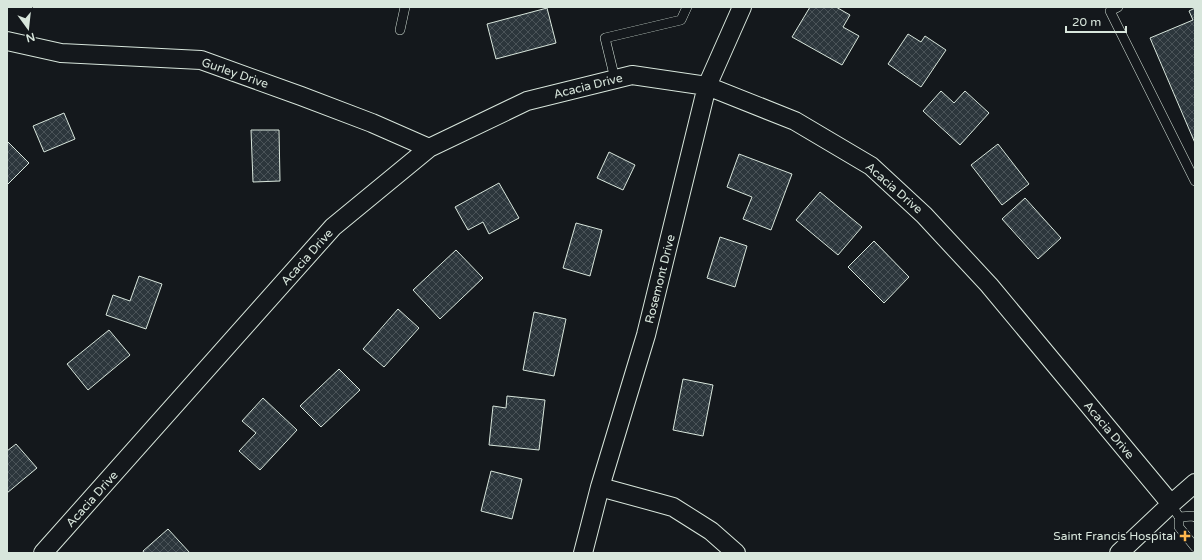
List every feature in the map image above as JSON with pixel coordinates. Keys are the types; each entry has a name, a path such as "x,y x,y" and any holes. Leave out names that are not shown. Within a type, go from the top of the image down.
{"street":[{"name":"Rosemont Drive","path":"583,553 600,487 646,335 707,86 742,7"},
{"name":"Gurley Drive","path":"7,41 61,53 202,60 315,101 429,148"},
{"name":"Acacia Drive","path":"43,553 333,227 429,148 527,101 632,75 707,86 795,121 871,166 924,215 989,285 1175,510"},
{"path":"1119,553 1175,510 1195,483"},
{"path":"600,487 673,507 711,531 736,553"}],"lane":[{"path":"400,30 405,7"},
{"path":"615,79 605,38 682,20 688,7"},
{"path":"1118,7 1110,11 1195,181"},
{"path":"1175,510 1195,517"},
{"path":"1175,510 1179,527 1195,547"}],"building":[{"path":"810,7 836,7 850,15 843,27 859,36 842,65 792,37"},
{"path":"547,8 556,43 496,59 487,24"},
{"path":"1195,8 1195,143 1150,38 1193,20 1189,11"},
{"path":"908,34 921,42 925,36 946,50 921,87 888,64"},
{"path":"941,91 954,103 965,91 989,113 960,145 923,111"},
{"path":"64,113 75,139 44,152 33,126"},
{"path":"251,130 279,130 280,181 253,182"},
{"path":"7,141 29,163 7,185"},
{"path":"998,144 1029,184 1002,205 971,165"},
{"path":"609,152 635,165 623,190 597,178"},
{"path":"739,154 792,174 771,230 743,219 752,197 727,187"},
{"path":"499,183 519,218 489,234 483,222 468,230 455,207"},
{"path":"820,192 862,227 838,255 796,220"},
{"path":"1025,198 1061,238 1038,259 1002,219"},
{"path":"576,223 602,230 590,276 563,268"},
{"path":"720,237 747,246 735,287 707,278"},
{"path":"874,241 909,277 884,303 848,267"},
{"path":"456,250 483,278 440,319 413,290"},
{"path":"139,276 162,284 146,329 106,315 113,295 130,301"},
{"path":"398,309 419,328 384,367 363,349"},
{"path":"534,312 566,319 554,376 523,370"},
{"path":"109,330 130,355 88,390 67,364"},
{"path":"339,369 360,390 321,427 300,406"},
{"path":"683,379 713,385 703,436 673,430"},
{"path":"507,396 545,400 539,450 489,445 493,406 506,408"},
{"path":"263,398 297,430 260,470 239,451 256,433 242,421"},
{"path":"16,444 37,468 7,493 7,451"},
{"path":"491,471 522,479 512,519 481,511"},
{"path":"168,529 190,553 144,553 143,551"}],"place":[{"name":"Saint Francis Hospital","path":"1185,536"}]}
